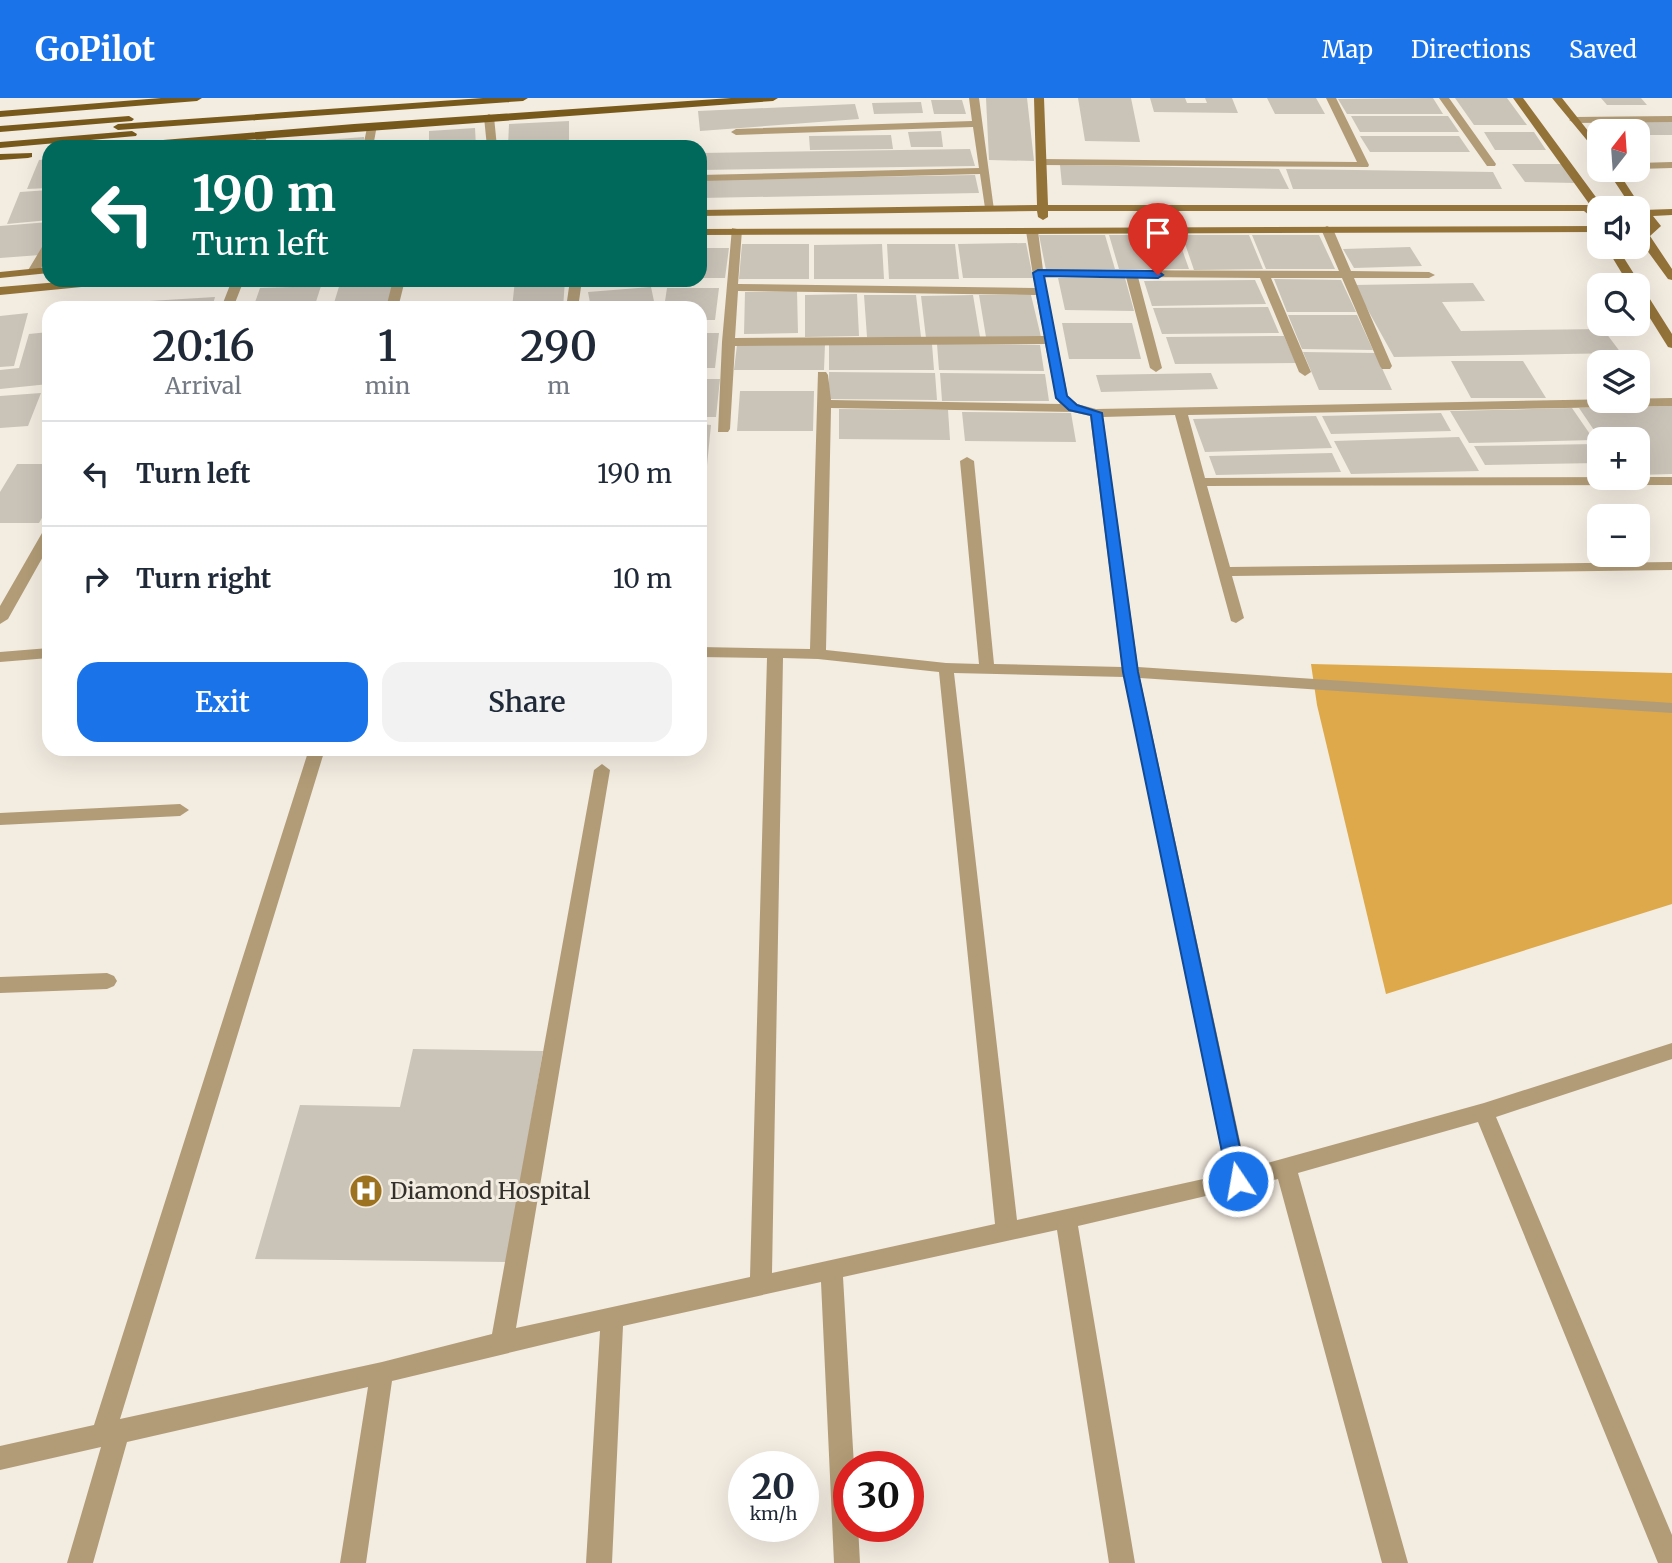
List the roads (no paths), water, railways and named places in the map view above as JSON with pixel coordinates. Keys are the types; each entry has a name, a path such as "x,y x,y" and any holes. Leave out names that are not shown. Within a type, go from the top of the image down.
{"main road":[{"path":"0,114 197,98"},
{"path":"0,129 404,98"},
{"path":"0,136 523,98"},
{"path":"68,140 635,98"},
{"path":"195,140 372,125 773,98"},
{"path":"0,145 42,142"},
{"path":"0,158 42,154"}],"street":[{"path":"974,98 990,208"},
{"path":"1039,98 1042,208 1038,273 1062,398 1073,408"},
{"path":"1041,162 1364,165 1331,98"},
{"path":"1444,98 1491,164"},
{"path":"1518,98 1589,196"},
{"path":"1557,98 1587,136"},
{"path":"489,117 491,140"},
{"path":"1574,120 1672,119"},
{"path":"736,132 977,124"},
{"path":"369,140 372,125"},
{"path":"260,140 263,134"},
{"path":"1650,166 1672,165"},
{"path":"707,178 985,171"},
{"path":"707,213 990,208 1587,208"},
{"path":"1650,211 1672,212"},
{"path":"1327,229 1386,366"},
{"path":"707,232 1587,229"},
{"path":"723,429 736,230"},
{"path":"1650,234 1672,277"},
{"path":"33,272 42,256"},
{"path":"0,275 42,271"},
{"path":"1038,273 1429,275"},
{"path":"1131,274 1156,368"},
{"path":"1265,276 1305,372"},
{"path":"0,291 44,287"},
{"path":"732,287 1041,292"},
{"path":"1650,309 1672,344"},
{"path":"728,342 1050,340"},
{"path":"818,654 825,404 822,375"},
{"path":"825,404 1073,408 1096,413 1672,402"},
{"path":"1180,411 1236,618"},
{"path":"1096,413 1131,672 1238,1181"},
{"path":"967,461 987,670"},
{"path":"1199,482 1672,481"},
{"path":"0,619 42,545"},
{"path":"1223,572 1672,566"},
{"path":"707,652 818,654 987,670 1131,672 1672,708"},
{"path":"761,1285 775,652"},
{"path":"0,657 42,654"},
{"path":"946,668 1007,1231"},
{"path":"80,1563 110,1435 315,756"},
{"path":"502,1342 602,770"},
{"path":"0,819 180,810"},
{"path":"0,985 107,981"},
{"path":"0,1458 382,1373 502,1342 1238,1181 1484,1112 1672,1051"},
{"path":"1484,1112 1671,1563"},
{"path":"1286,1169 1395,1563"},
{"path":"1066,1218 1122,1563"},
{"path":"832,1271 847,1563"},
{"path":"599,1563 612,1318"},
{"path":"353,1563 382,1373"}],"place":[{"name":"Diamond Hospital","path":"366,1191"}]}
